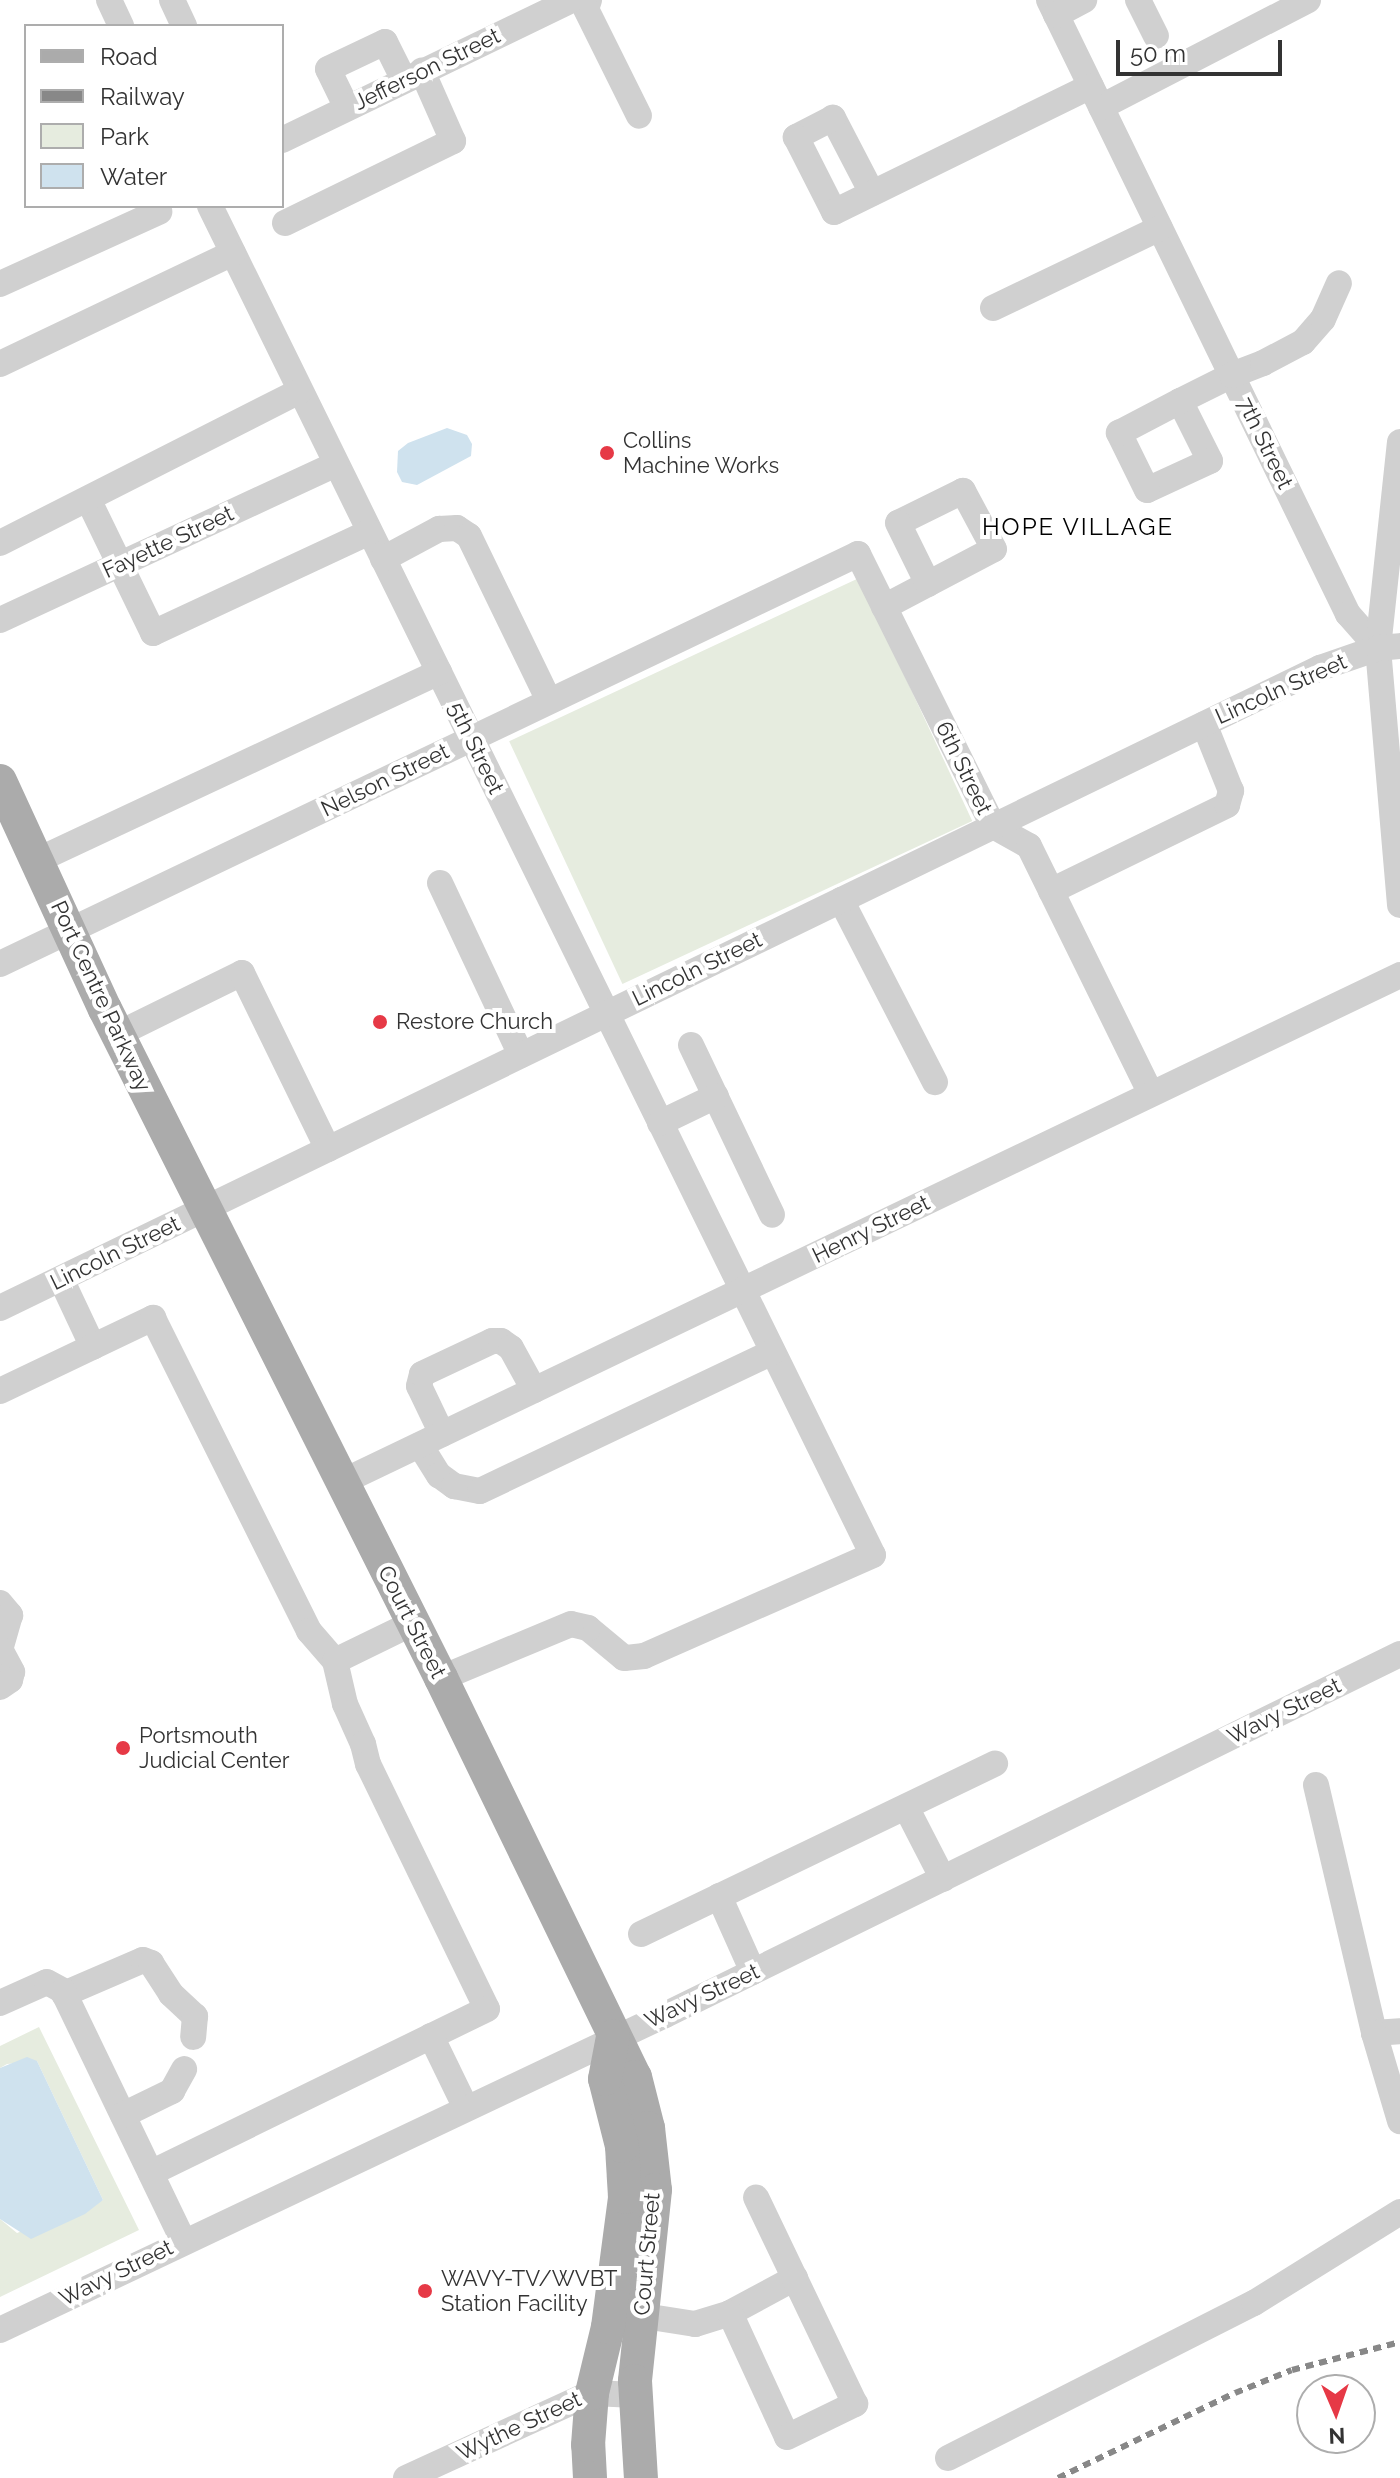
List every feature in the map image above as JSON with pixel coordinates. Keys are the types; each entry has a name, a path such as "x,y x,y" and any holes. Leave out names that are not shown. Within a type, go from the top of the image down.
{"main road":[{"name":"Port Centre Parkway","path":"0,781 118,1034 205,1209"},
{"name":"Court Street","path":"205,1209 441,1678 613,2037 605,2079 622,2146 626,2313 636,2395 641,2478"},
{"name":"Court Street","path":"590,2478 588,2445 592,2393 626,2313"}],"street":[{"path":"109,0 120,24"},
{"path":"172,0 183,24"},
{"name":"Jefferson Street","path":"284,139 571,0"},
{"path":"589,0 586,9 639,116"},
{"path":"1053,7 1084,0"},
{"path":"1138,0 1156,36"},
{"path":"872,193 1096,97 1308,0"},
{"name":"7th Street","path":"1053,7 1348,614 1389,647"},
{"path":"285,223 453,141 413,76 385,42 328,69 347,108"},
{"name":"5th Street","path":"211,208 873,1555 644,1656 624,1658 588,1628 571,1624 441,1678"},
{"path":"0,284 159,212"},
{"path":"993,308 1160,228"},
{"path":"0,364 233,253"},
{"path":"1180,401 1210,461 1147,490 1119,433 1180,401 1232,375 1303,342 1323,319 1339,283"},
{"path":"0,543 300,391"},
{"path":"1400,442 1389,647 1400,905"},
{"name":"Fayette Street","path":"0,620 336,464"},
{"path":"88,499 153,633 370,532"},
{"path":"383,559 439,529 457,528 469,536 549,701"},
{"name":"6th Street","path":"858,554 993,826 1029,846 1151,1094"},
{"name":"Nelson Street","path":"0,964 858,554"},
{"path":"884,607 928,584"},
{"name":"Lincoln Street","path":"0,1308 1320,668 1389,647"},
{"path":"38,860 439,672"},
{"path":"1051,891 1227,805 1231,791 1204,724"},
{"path":"440,883 521,1055"},
{"path":"841,900 935,1082"},
{"path":"118,1034 242,973 328,1149"},
{"name":"Henry Street","path":"342,1482 1400,975"},
{"path":"691,1045 772,1215"},
{"path":"660,1123 716,1096"},
{"path":"61,1279 93,1347"},
{"path":"0,1391 153,1318 309,1631 335,1661 345,1704 363,1744 368,1764 487,2009 151,2173"},
{"path":"534,1390 507,1342 492,1341 422,1374 419,1386 439,1475 454,1486 480,1491 773,1352"},
{"path":"0,1603 10,1615 0,1649 12,1672 10,1680 0,1687"},
{"path":"335,1661 413,1623"},
{"name":"Wavy Street","path":"0,2330 183,2240 753,1972 1400,1654"},
{"path":"641,1934 995,1764"},
{"path":"1316,1785 1387,2032 1400,2121"},
{"path":"906,1807 943,1879"},
{"path":"719,1896 753,1972"},
{"path":"64,1994 143,1960 151,1963 171,1994 195,2016 193,2037"},
{"path":"0,2003 47,1982 59,1986 183,2240"},
{"path":"431,2036 466,2108"},
{"path":"123,2115 172,2091 184,2069"},
{"path":"730,2313 787,2437 855,2404 756,2197"},
{"path":"948,2458 1254,2303 1400,2212"},
{"path":"626,2313 695,2324 730,2313 795,2278"},
{"name":"Wythe Street","path":"406,2478 592,2393 636,2395"}],"green space":[{"path":"859,578 972,821 622,984 509,741"},
{"path":"39,2027 139,2230 0,2297 0,2219 17,2233 103,2200 37,2061 7,2064 0,2068 0,2046"}],"water":[{"path":"447,428 467,435 472,444 471,456 417,485 402,482 397,472 398,451 408,443"},
{"path":"27,2057 37,2061 103,2200 85,2214 31,2239 0,2219 0,2068"}],"railway":[{"path":"1058,2478 1235,2393 1292,2370 1400,2342"}],"place":[{"name":"Collins Machine Works","path":"607,453"},
{"name":"Restore Church","path":"380,1022"},
{"name":"Portsmouth Judicial Center","path":"123,1748"},
{"name":"WAVY-TV/WVBT Station Facility","path":"425,2291"}],"district":[{"name":"HOPE VILLAGE","path":"1078,527"}]}
